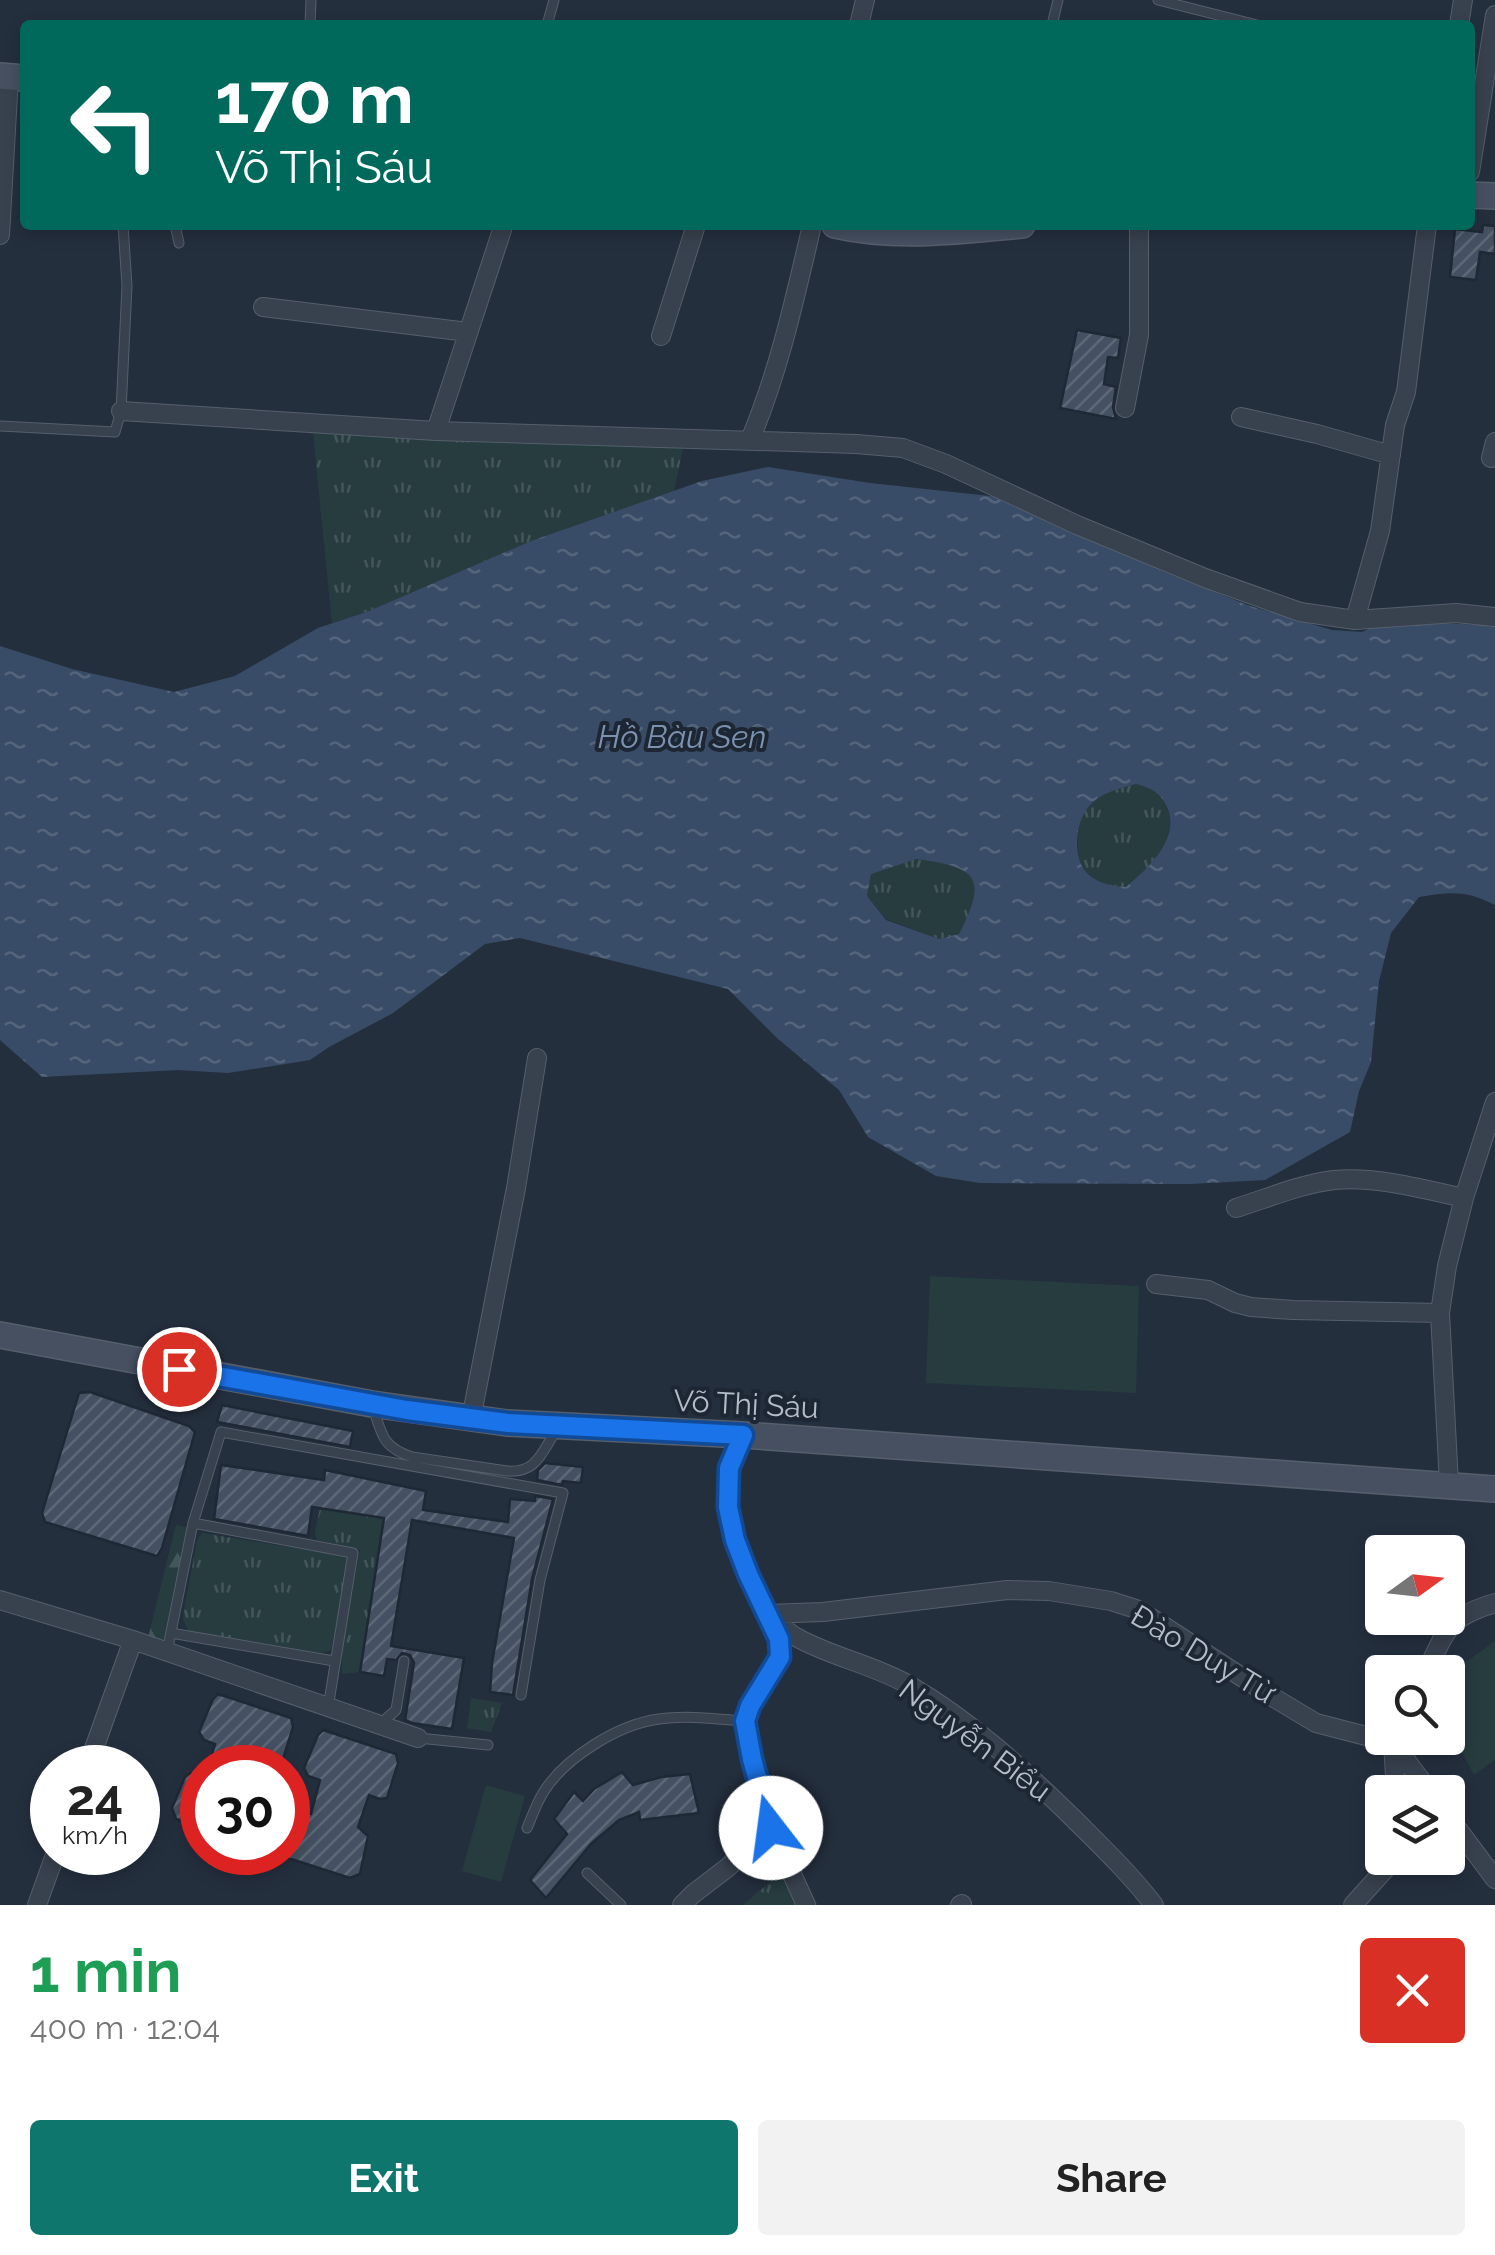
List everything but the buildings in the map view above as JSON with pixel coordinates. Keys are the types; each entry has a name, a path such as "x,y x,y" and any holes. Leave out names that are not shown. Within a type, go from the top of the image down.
{"main road":[{"path":"858,230 910,234 956,230"},
{"name":"Võ Thị Sáu","path":"0,1335 372,1404 558,1427 743,1435 1495,1489"}],"street":[{"path":"1475,141 1495,15"},
{"path":"0,236 11,77"},
{"path":"436,430 502,230"},
{"path":"661,336 694,230"},
{"path":"750,440 790,317 811,230"},
{"path":"1124,408 1140,335 1139,230"},
{"path":"1355,620 1380,531 1396,424 1406,392 1426,230"},
{"path":"264,307 468,332"},
{"path":"120,411 436,430 878,444 903,448 946,464 1077,525 1300,612 1355,620 1456,613 1495,616"},
{"path":"1241,416 1391,455"},
{"path":"471,1418 537,1058"},
{"path":"1449,1484 1440,1313 1464,1198 1495,1102"},
{"path":"1236,1208 1334,1180 1392,1184 1464,1198"},
{"path":"1156,1284 1208,1290 1250,1307 1440,1313"},
{"path":"743,1435 729,1468 728,1507 741,1557 779,1639 780,1657 745,1721 771,1828 806,1905"},
{"name":"Đào Duy Từ","path":"768,1614 822,1612 1008,1590 1084,1595 1139,1610 1316,1722 1365,1733"},
{"path":"0,1600 133,1640 418,1738"},
{"path":"1435,1655 1457,1618 1495,1604"},
{"name":"Nguyễn Biểu","path":"768,1614 793,1636 879,1669 910,1686 978,1734 1048,1793 1154,1905"},
{"path":"95,1745 133,1640"},
{"path":"682,1905 771,1828"},
{"path":"1465,1839 1495,1879"},
{"path":"37,1905 48,1875"},
{"path":"1353,1905 1380,1875"}],"lane":[{"path":"1158,0 1236,20"},
{"path":"0,426 115,432 120,411 127,286 123,230"},
{"path":"176,230 180,243"},
{"path":"372,1404 384,1442 397,1452 412,1458 507,1471 522,1472 533,1466 558,1427"},
{"path":"167,1652 195,1524 221,1432 563,1492 540,1580 521,1695"},
{"path":"195,1524 353,1553 328,1708"},
{"path":"171,1633 334,1661"},
{"path":"378,1726 396,1710 404,1661"},
{"path":"527,1828 544,1791 572,1760 598,1742 656,1719 745,1721"},
{"path":"418,1738 488,1744"},
{"path":"587,1873 622,1905"}],"green space":[{"path":"313,432 684,443 674,491 531,541 369,611 332,623"},
{"path":"1137,784 1162,798 1170,819 1169,830 1160,852 1135,880 1126,888 1111,886 1093,878 1083,868 1077,849 1079,828 1087,809 1097,799"},
{"path":"916,859 952,866 971,878 973,899 959,934 939,939 886,919 867,896 871,873"},
{"path":"930,1276 1139,1286 1136,1393 926,1383"},
{"path":"320,1508 384,1518 360,1672 342,1674 342,1648 360,1550 317,1540"},
{"path":"176,1525 190,1528 165,1640 148,1638"},
{"path":"202,1533 344,1556 347,1567 331,1650 320,1653 189,1632 183,1620 184,1610 197,1541"},
{"path":"1495,1641 1495,1760 1474,1775 1463,1755 1465,1663"},
{"path":"471,1698 502,1703 491,1732 467,1728"},
{"path":"486,1785 525,1796 501,1882 462,1871"},
{"path":"793,1863 818,1905 743,1905"}],"water":[{"name":"Hồ Bàu Sen","path":"768,467 999,497 1041,512 1164,572 1250,606 1332,630 1362,632 1390,620 1495,626 1495,905 1458,894 1419,897 1391,933 1379,981 1371,1062 1359,1091 1350,1132 1265,1180 1190,1184 980,1183 936,1176 868,1137 839,1090 777,1038 728,989 520,938 485,944 393,1013 310,1060 228,1073 178,1070 42,1077 0,1040 0,646 72,669 174,692 235,676 318,628 369,611 531,541 702,481","holes":["1136,784 1162,798 1170,830 1160,852 1135,880 1126,887 1106,884 1083,868 1077,849 1079,828 1087,809 1097,799","916,859 952,866 971,878 973,899 959,934 939,939 886,920 867,896 871,874"]}],"route":[{"path":"179,1369 407,1410 508,1423 743,1435 729,1468 728,1507 748,1574 779,1639 780,1657 745,1721 771,1828"}]}
